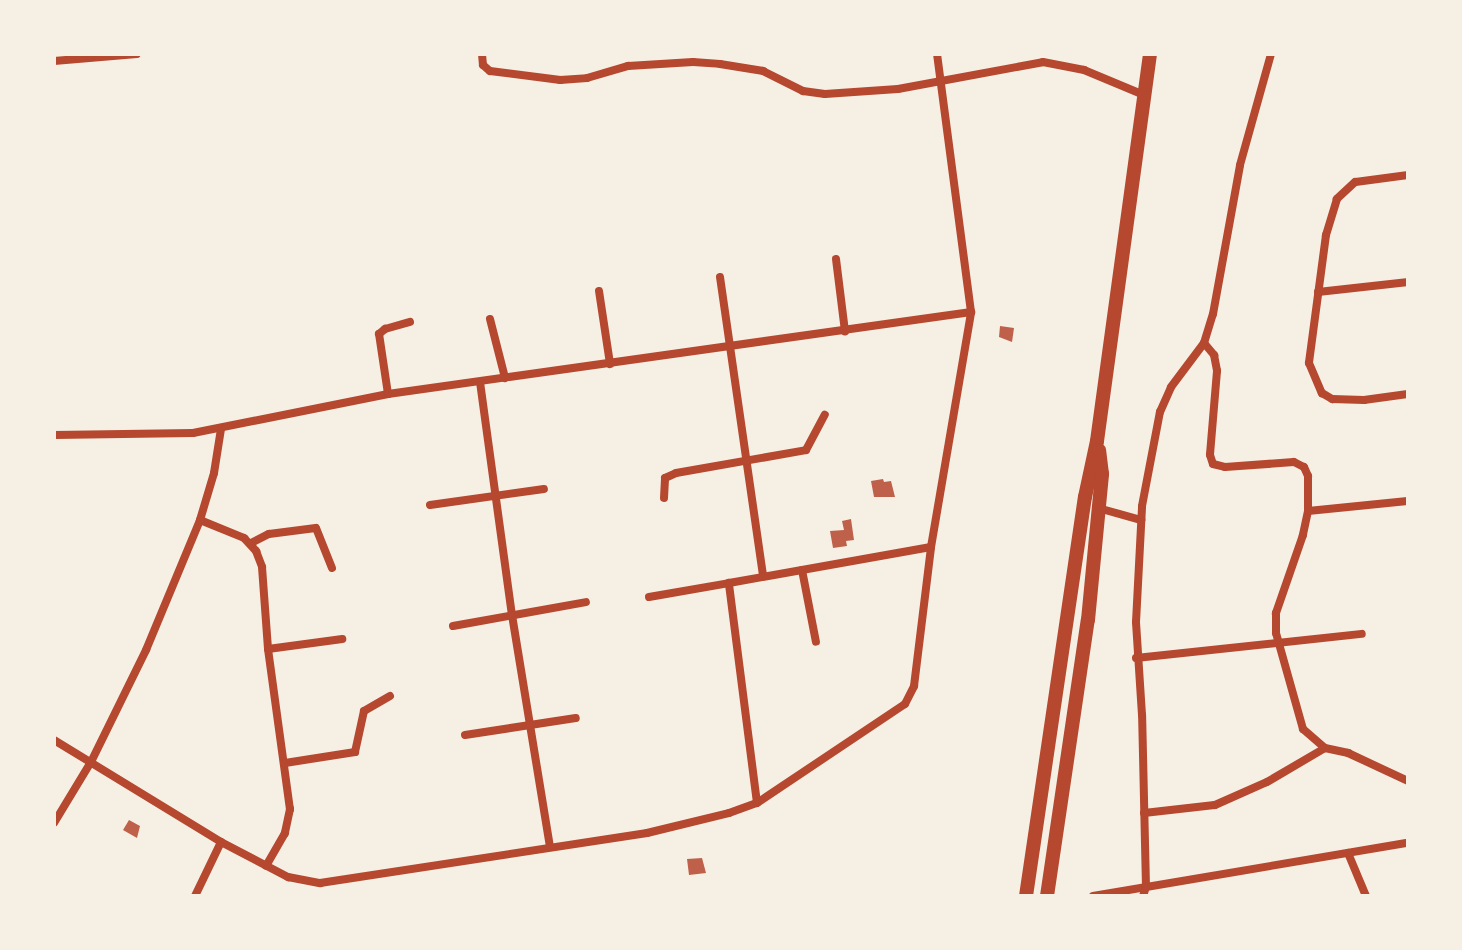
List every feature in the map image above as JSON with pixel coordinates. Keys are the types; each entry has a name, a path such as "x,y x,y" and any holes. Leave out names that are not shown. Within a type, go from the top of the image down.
{"main road":[{"path":"1026,896 1085,497 1097,441 1150,54"},
{"path":"1047,896 1078,694 1102,474 1097,441"}],"street":[{"path":"54,61 137,54"},
{"path":"482,54 483,65 490,71 560,80 587,78 628,66 693,62 763,71 803,91 825,94 898,89 1043,62 1084,70 1144,95"},
{"path":"54,740 221,842 296,880 320,883 647,833 757,803 840,750 910,697 931,547 971,312 967,258 937,54"},
{"path":"1145,892 1142,715 1136,658 1141,520 1160,412 1171,387 1204,343 1220,285 1240,165 1271,54"},
{"path":"1408,175 1355,182 1337,199 1326,235 1309,363 1322,393 1345,400 1408,394"},
{"path":"836,259 845,331"},
{"path":"720,277 744,462 763,576"},
{"path":"1318,292 1408,282"},
{"path":"599,291 610,364"},
{"path":"54,435 167,436 221,429 388,394 971,312"},
{"path":"490,319 505,378"},
{"path":"388,394 379,334 385,329 410,322"},
{"path":"1204,343 1214,355 1217,371 1210,455 1213,464 1225,467 1294,462 1304,467 1308,476 1308,511 1276,613 1280,645 1303,729 1325,748 1348,753 1408,781"},
{"path":"480,382 512,615 550,846"},
{"path":"664,498 664,482 668,476 806,450 825,415"},
{"path":"54,823 91,762 136,673 200,520 214,473 221,429"},
{"path":"430,505 544,489"},
{"path":"1308,511 1408,501"},
{"path":"1098,508 1141,520"},
{"path":"200,520 236,533 251,543 260,558 264,576 268,649 285,763 289,820 266,866"},
{"path":"251,543 269,534 316,528 332,568"},
{"path":"649,597 931,547"},
{"path":"802,570 816,642"},
{"path":"729,583 757,803"},
{"path":"453,626 586,602"},
{"path":"1136,658 1362,634"},
{"path":"268,649 342,639"},
{"path":"285,763 355,752 364,711 390,696"},
{"path":"465,735 576,718"},
{"path":"1144,813 1215,805 1267,782 1325,748"},
{"path":"195,896 221,842"},
{"path":"1093,896 1145,892 1408,843"},
{"path":"1348,853 1366,896"}],"building":[{"path":"1000,326 1014,328 1012,342 999,337"},
{"path":"883,479 884,482 891,481 895,497 874,497 871,481"},
{"path":"851,519 854,540 846,541 847,546 833,548 830,531 844,530 842,521"},
{"path":"129,820 140,826 137,838 123,830"},
{"path":"702,858 706,873 689,875 687,859"}]}
